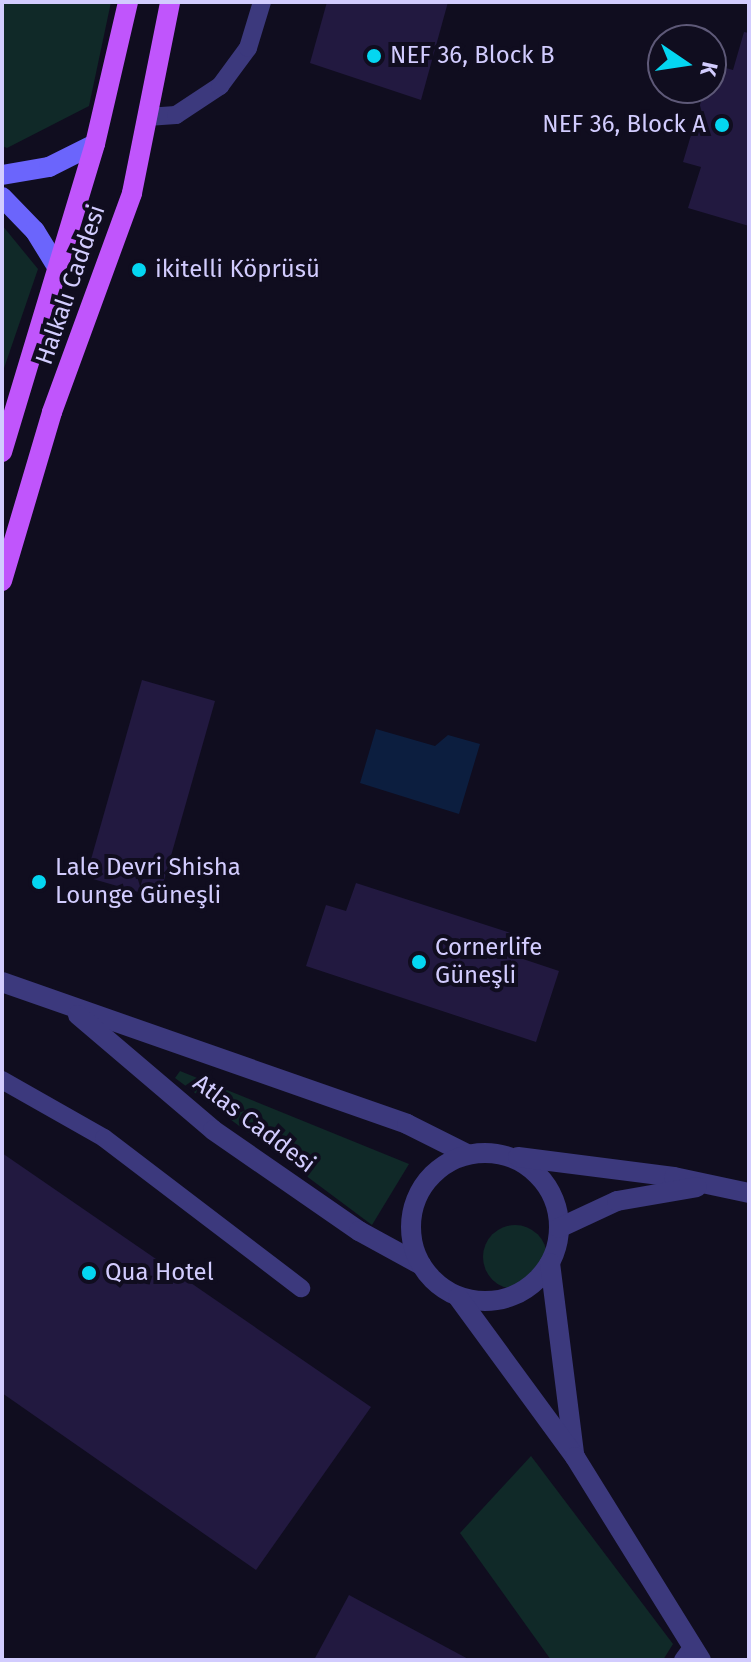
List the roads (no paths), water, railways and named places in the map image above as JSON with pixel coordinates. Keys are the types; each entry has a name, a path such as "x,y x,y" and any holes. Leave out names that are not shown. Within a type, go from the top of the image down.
{"main road":[{"name":"Halkalı Caddesi","path":"2,452 95,144 128,2"},
{"name":"Halkalı Caddesi","path":"2,581 52,412 132,193 170,2"},
{"path":"2,175 49,167 95,144"},
{"path":"2,197 35,231 59,270"}],"street":[{"name":"Atlas Caddesi","path":"2,982 407,1124 467,1154"},
{"name":"Atlas Caddesi","path":"68,1007 213,1130 359,1231 421,1265"},
{"path":"692,1655 575,1457 458,1297 437,1284 421,1265 412,1244 416,1198 445,1163 467,1154 506,1155 674,1177 749,1193"},
{"path":"506,1155 545,1183 556,1204 559,1228 550,1263 575,1457"},
{"path":"559,1228 617,1201 705,1186"},
{"path":"458,1297 489,1301 520,1293 550,1263"}],"lane":[{"path":"147,117 176,115 220,86 248,48 262,2"},
{"path":"2,1080 104,1138 301,1288"}],"water":[{"path":"376,729 435,746 448,735 480,744 459,814 360,783"}],"place":[{"name":"NEF 36, Block B","path":"374,56"},
{"name":"NEF 36, Block A","path":"722,125"},
{"name":"ikitelli Köprüsü","path":"139,270"},
{"name":"Lale Devri Shisha Lounge Güneşli","path":"39,882"},
{"name":"Cornerlife Güneşli","path":"419,962"},
{"name":"Qua Hotel","path":"89,1273"}]}
